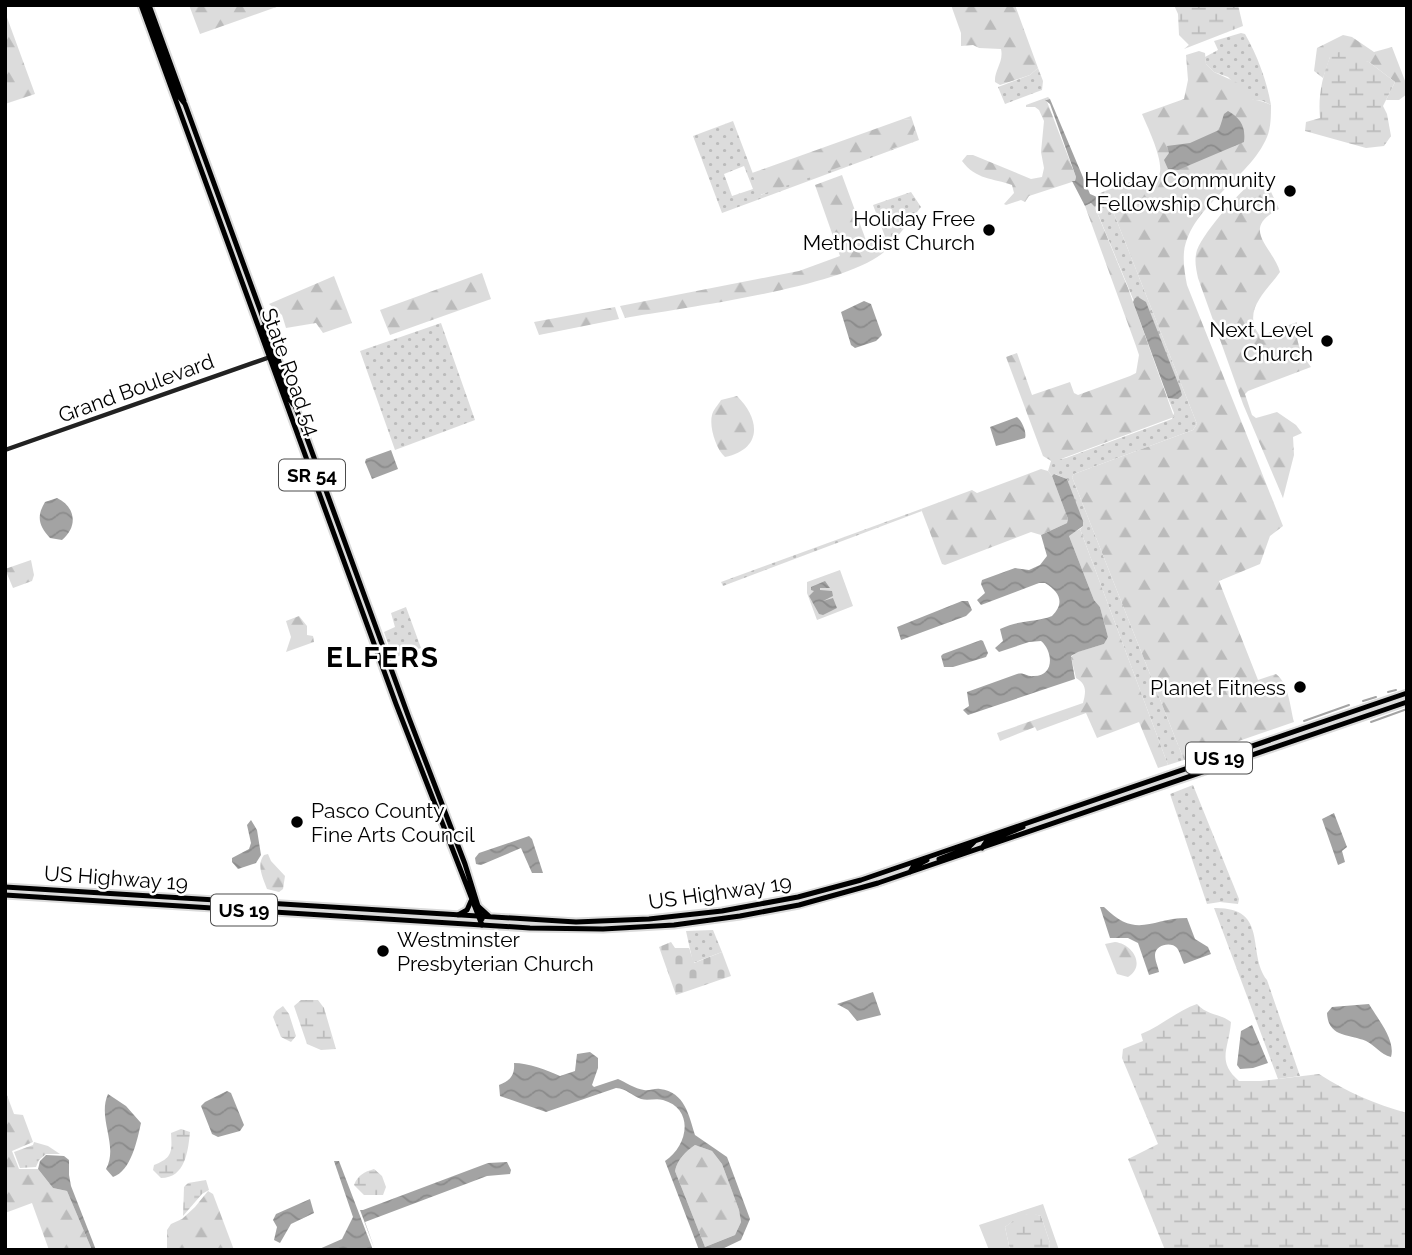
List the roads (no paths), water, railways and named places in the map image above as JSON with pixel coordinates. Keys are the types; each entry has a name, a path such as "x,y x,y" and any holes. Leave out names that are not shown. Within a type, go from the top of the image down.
{"main road":[{"path":"145,5 177,94 186,106"},
{"name":"State Road 54","path":"145,5 186,106 241,258 290,414 379,659 471,901 480,917"},
{"name":"State Road 54","path":"145,5 248,300 295,406 458,847 482,925"},
{"path":"225,234 236,256 241,258"},
{"path":"236,266 241,269 248,289 254,295"},
{"name":"Grand Boulevard","path":"5,450 273,356"},
{"path":"290,414 296,420 306,450 312,454"},
{"path":"312,474 334,513"},
{"path":"379,659 384,663 396,697 401,697"},
{"name":"US Highway 19","path":"7,887 576,922 672,917 722,911 818,892 932,856 1407,693"},
{"name":"US Highway 19","path":"5,895 555,929 674,925 740,916 799,905 910,872 1407,702"},
{"path":"396,704 401,708 409,729 415,734"},
{"path":"410,742 415,746 423,765 428,768"},
{"path":"1195,775 1201,768 1238,755 1249,747"},
{"path":"427,786 444,811"},
{"path":"441,822 458,847"},
{"path":"982,848 984,843 1017,831 1028,823"},
{"path":"931,865 948,855 971,847 974,841"},
{"path":"910,872 911,868 932,856"},
{"path":"456,915 467,911 471,901"},
{"path":"198,907 249,907 253,903"},
{"path":"478,906 492,918"},
{"path":"306,914 317,910 361,910"},
{"path":"674,925 680,919 718,914 722,911"},
{"path":"631,928 663,923 672,917"}],"water":[{"path":"1050,99 1090,194 1097,197 1098,203 1095,207 1091,203 1085,206 1072,181 1075,181 1076,177 1050,104 1045,100"},
{"path":"1228,111 1241,123 1244,142 1178,170 1168,169 1164,160 1169,153 1167,146 1190,143 1219,130 1224,114"},
{"path":"1138,297 1146,302 1180,388 1182,395 1178,399 1168,398 1133,302"},
{"path":"864,301 871,304 882,335 876,341 855,348 851,345 841,312"},
{"path":"1017,417 1024,427 1025,438 996,446 990,427"},
{"path":"391,450 398,469 372,479 366,459"},
{"path":"1054,474 1067,479 1083,521 1083,526 1069,536 1094,600 1100,607 1108,637 1104,644 1071,656 1075,679 968,715 963,710 969,706 967,692 1017,674 1041,675 1049,668 1050,656 1041,641 999,652 995,648 1003,641 1000,629 1052,616 1059,602 1054,590 1045,583 1039,583 981,605 977,600 985,593 982,580 1015,568 1029,570 1040,565 1047,556 1041,535 1067,523 1068,519 1052,476"},
{"path":"57,498 68,507 73,518 71,529 62,540 50,538 40,521 40,512 45,502"},
{"path":"825,581 830,588 820,590 832,591 833,596 823,601 833,598 837,608 823,615 819,614 809,596 814,591 811,587"},
{"path":"968,601 972,610 966,616 901,640 897,627"},
{"path":"981,640 988,653 986,657 944,667 941,656 943,654"},
{"path":"1334,813 1347,847 1342,851 1345,862 1338,865 1322,819"},
{"path":"251,820 257,830 261,855 256,863 238,869 232,858 249,849 251,843 247,825"},
{"path":"529,836 543,873 532,873 521,848 481,865 476,864 475,858 479,853"},
{"path":"1100,907 1126,923 1135,925 1187,918 1195,939 1208,947 1211,954 1184,964 1177,948 1164,945 1155,955 1159,972 1149,975 1138,943 1128,938 1110,938"},
{"path":"873,992 881,1015 857,1021 848,1010 837,1004"},
{"path":"1369,1004 1388,1036 1391,1057 1366,1041 1341,1034 1331,1027 1328,1021 1327,1013 1332,1007"},
{"path":"1252,1025 1268,1063 1240,1069 1237,1065 1241,1031"},
{"path":"590,1052 598,1058 598,1068 592,1085 594,1087 618,1079 641,1089 668,1091 680,1100 688,1113 695,1135 727,1157 750,1219 741,1240 720,1250 699,1250 665,1161 679,1146 685,1128 680,1111 673,1105 660,1099 641,1099 616,1088 546,1112 500,1096 499,1085 511,1077 514,1063 537,1067 560,1076 575,1071 577,1054","holes":["695,1145 712,1151 722,1164 741,1222 735,1235 705,1247 675,1171 682,1156"]},
{"path":"227,1091 231,1093 244,1125 240,1131 218,1137 212,1134 201,1106"},
{"path":"108,1094 126,1106 141,1123 129,1162 113,1177 106,1169 110,1151 105,1113"},
{"path":"46,1155 64,1156 69,1160 71,1186 96,1250 92,1250 67,1191 53,1188 38,1169 40,1161"},
{"path":"334,1161 339,1161 373,1250 317,1250 342,1239 353,1217"},
{"path":"507,1162 510,1174 487,1176 365,1222 375,1250 360,1210 488,1163"},
{"path":"310,1199 314,1213 291,1224 280,1243 274,1240 277,1227 273,1220 276,1214"}],"waterway":[{"path":"1388,692 1396,690"},
{"path":"1363,701 1376,697"},
{"path":"1304,721 1349,705"},
{"path":"1371,722 1407,709"}],"place":[{"name":"Holiday Community Fellowship Church","path":"1290,191"},
{"name":"Holiday Free Methodist Church","path":"989,230"},
{"name":"Next Level Church","path":"1327,341"},
{"name":"Planet Fitness","path":"1300,687"},
{"name":"Pasco County Fine Arts Council","path":"297,822"},
{"name":"Westminster Presbyterian Church","path":"383,951"}],"district":[{"name":"ELFERS","path":"383,657"}]}
